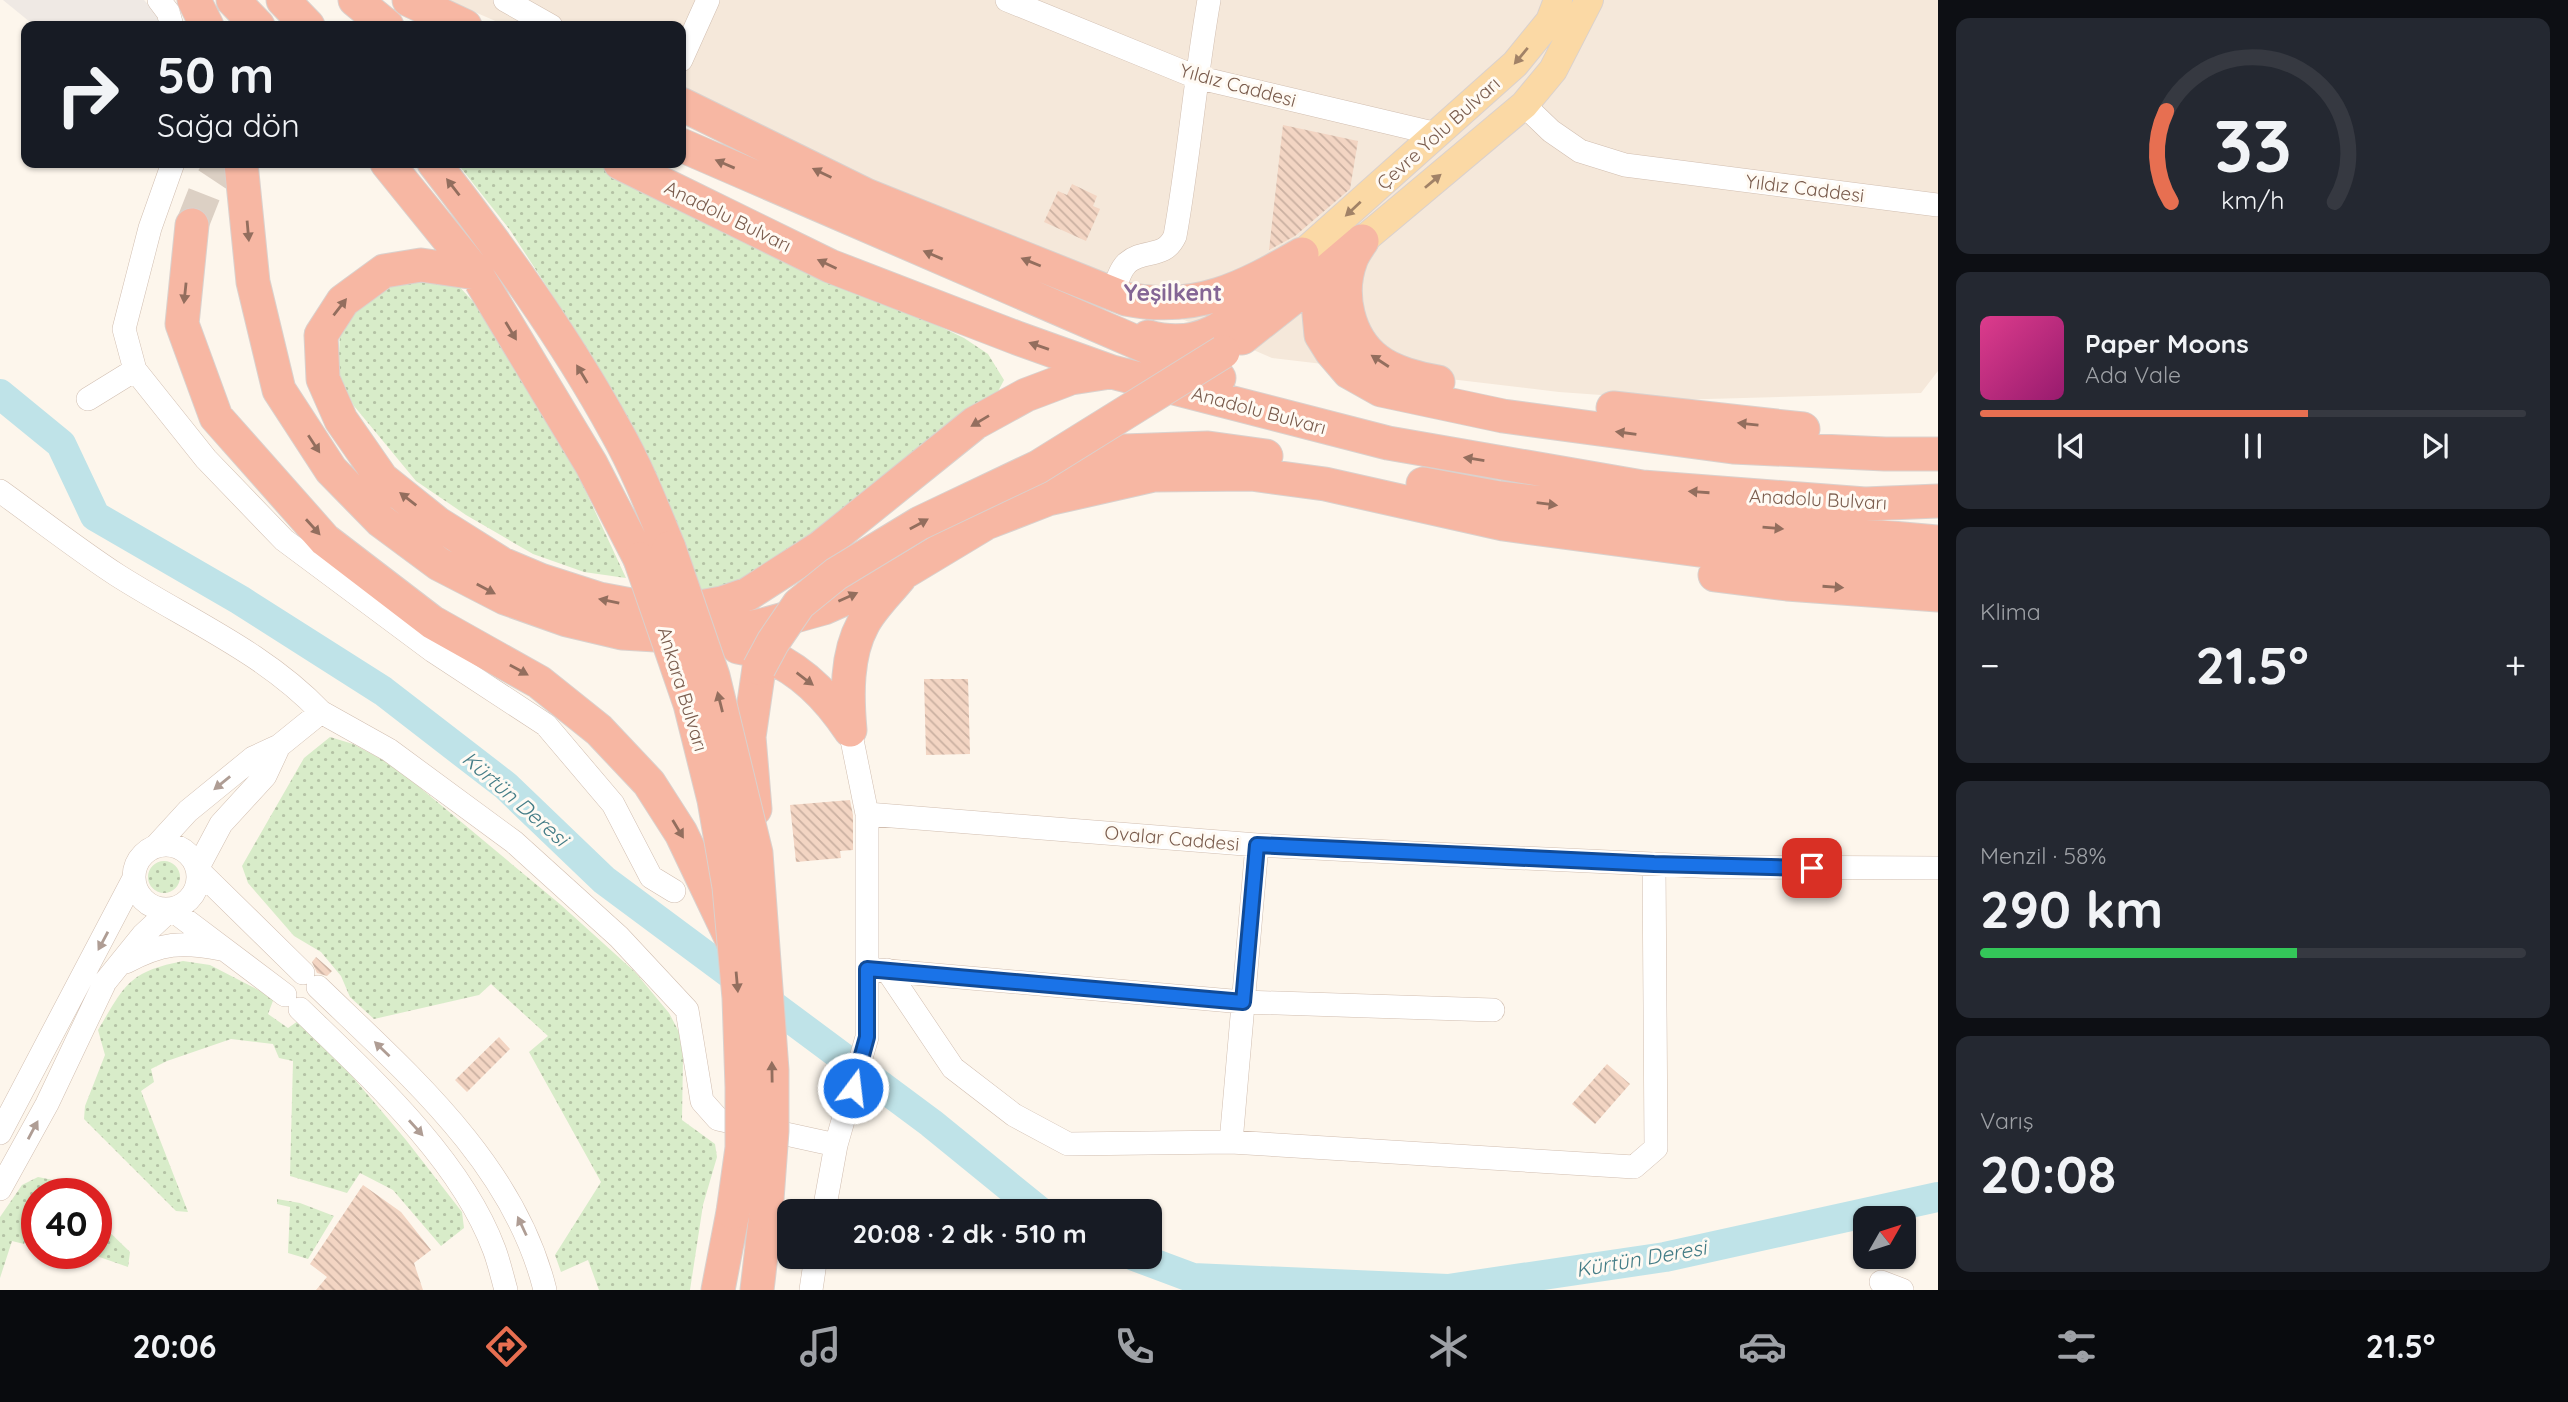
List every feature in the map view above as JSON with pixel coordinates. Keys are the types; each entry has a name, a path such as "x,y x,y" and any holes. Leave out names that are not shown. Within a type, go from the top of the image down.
{"highway":[{"path":"194,0 204,21"},
{"path":"233,0 253,21"},
{"path":"283,0 303,21"},
{"path":"355,0 381,21"},
{"path":"409,0 454,21"},
{"path":"686,106 866,195 1113,294 1154,304 1196,302 1315,262 1362,241"},
{"path":"686,147 1220,379 1388,443"},
{"path":"242,168 253,282 279,390 331,470 381,521 429,556 505,598 567,620 622,633 673,636 745,649 780,661 813,684 833,703 850,730"},
{"name":"Ankara Bulvarı","path":"391,168 476,273 591,464 654,554 660,613 690,704 714,800 729,887 743,1087 742,1148 718,1290"},
{"name":"Ankara Bulvarı","path":"437,168 484,227 550,320 617,433 654,554 713,676 756,853 772,1070 772,1132 757,1290"},
{"name":"Anadolu Bulvarı","path":"630,168 830,266 1017,338 1112,372 1388,443 1642,487 1865,504 1938,501"},
{"path":"192,225 182,324 216,417 325,540 432,622 539,681 599,730 649,783 681,833 734,945"},
{"path":"1362,241 1351,260 1348,274 1346,303 1351,328 1362,347 1379,362 1403,373 1433,381 1529,397 1679,416 1792,428 1938,434"},
{"path":"1019,290 1151,339 1189,342 1219,330 1315,262"},
{"path":"756,853 749,737 757,682 760,668 773,642 799,604 836,574 920,523 1038,467 1223,352 1315,262"},
{"path":"1315,262 1321,335 1349,372 1381,390 1503,416 1733,447 1938,454"},
{"path":"476,273 421,265 384,271 343,301 321,335 323,379 341,421 382,479 437,523 502,564 540,580 599,599 647,608 695,608 748,594 821,547 975,423 1026,396 1060,383 1112,372"},
{"name":"Anadolu Bulvarı","path":"1038,467 1124,452 1208,448 1331,466 1499,498 1689,520 1938,542"},
{"path":"673,636 727,632 824,608 903,573 986,523 1048,499 1154,475 1251,474 1325,484 1503,524 1744,556 1938,567"},
{"path":"1503,524 1571,551 1633,564 1787,584 1938,595"},
{"path":"850,730 851,654 863,622 903,573"}],"main road":[{"name":"Çevre Yolu Bulvarı","path":"1315,262 1437,134 1515,64 1550,21 1558,0"},
{"name":"Çevre Yolu Bulvarı","path":"1362,241 1524,104 1553,70 1589,0"}],"street":[{"path":"159,0 171,21"},
{"path":"505,0 542,21"},
{"path":"686,49 708,0"},
{"name":"Yıldız Caddesi","path":"1007,0 1196,77 1437,134"},
{"path":"1113,294 1120,274 1128,262 1139,256 1161,251 1170,246 1175,236 1187,168 1196,77 1209,0"},
{"name":"Yıldız Caddesi","path":"1524,104 1551,131 1580,151 1625,165 1938,205"},
{"path":"171,168 150,228 124,328 135,370 206,460 284,540 433,651 546,725 613,804 651,877 674,891"},
{"path":"88,399 135,370"},
{"path":"0,491 117,575 267,665 300,690 321,712 389,750 514,842 619,937 687,1010 702,1101 718,1119 838,1142"},
{"path":"321,712 279,746 253,758 188,811 155,847 138,860 134,869 136,890 150,906 171,909 229,951 292,1002 368,1075 430,1143 477,1215 494,1248 506,1290"},
{"path":"825,1199 867,1037 877,970 867,814 850,730"},
{"path":"0,1189 47,1104 105,982 143,935 171,909 190,899 198,880 197,869 221,824 265,776 279,746"},
{"name":"Ovalar Caddesi","path":"867,814 1257,845 1654,864 1938,868"},
{"path":"155,847 166,845 186,852 197,869 419,1085 469,1144 513,1206 537,1257 545,1290"},
{"path":"1231,1142 1257,845"},
{"path":"877,970 953,1068 1014,1115 1068,1144 1231,1142 1633,1167 1656,1148 1654,864"},
{"path":"0,1133 7,1102 134,880"},
{"path":"117,966 148,950 177,943 229,951"},
{"path":"877,970 1243,1002 1493,1010"},
{"path":"811,1290 814,1269"}],"shaded area":[{"path":"3,0 144,0 162,20 161,21 29,21"},
{"path":"447,0 1938,0 1938,371 1921,393 1671,400 1559,392 1272,358 686,104 686,21 495,21"}],"green space":[{"path":"461,168 609,168 964,338 988,354 1004,380 993,401 748,586 694,592 631,428 592,356 510,230"},
{"path":"425,274 456,283 480,309 554,423 626,578 584,572 533,554 466,515 416,481 354,406 338,374 340,333 356,305 386,285"},
{"path":"330,737 353,744 394,766 561,905 635,972 669,1013 679,1032 683,1057 682,1120 715,1144 717,1157 703,1205 690,1290 599,1290 588,1260 561,1272 555,1255 601,1182 529,1052 548,1036 491,984 479,995 374,1019 350,997 341,976 321,952 294,936 248,883 242,866 304,758"},
{"path":"164,861 175,866 180,877 175,888 164,893 153,888 148,877 153,866"},
{"path":"183,961 210,965 274,998 268,1014 288,1028 298,1021 329,1049 406,1140 462,1212 464,1228 441,1246 393,1190 360,1173 347,1193 290,1176 293,1061 279,1058 273,1044 231,1039 151,1069 154,1082 141,1091 188,1212 176,1211 84,1119 85,1106 105,1055 98,1030 115,1002 122,991 139,976 150,970"},
{"path":"21,1186 21,1243 12,1241 0,1278 0,1217"},
{"path":"277,1199 300,1203 334,1216 308,1259 288,1253 290,1207 277,1204"},
{"path":"112,1235 130,1252 128,1267 112,1261"}],"building":[{"path":"1283,125 1358,141 1350,189 1295,236 1269,250"},
{"path":"1072,184 1097,196 1093,206 1100,209 1086,241 1044,222 1058,191 1067,195"},
{"path":"924,679 968,679 970,754 926,755"},
{"path":"850,800 853,850 840,851 841,858 796,862 790,805"},
{"path":"316,957 332,971 327,976 317,973 312,962"},
{"path":"499,1037 510,1049 467,1092 455,1080"},
{"path":"1607,1064 1630,1084 1595,1124 1572,1104"},
{"path":"363,1185 401,1212 431,1250 414,1263 423,1290 316,1290 327,1277 310,1264"}],"waterway":[{"name":"Kürtün Deresi","path":"0,394 61,444 95,516 240,600 383,691 506,786 604,880 931,1123 1024,1199"},
{"name":"Kürtün Deresi","path":"1162,1266 1193,1278 1448,1289 1665,1257 1938,1197"}],"tunnel":[{"path":"192,225 207,187 220,168"}],"district":[{"name":"Yeşilkent","path":"1173,293"}],"route":[{"path":"853,1088 867,1037 867,969 1243,1002 1257,845 1718,867 1812,868"}]}
